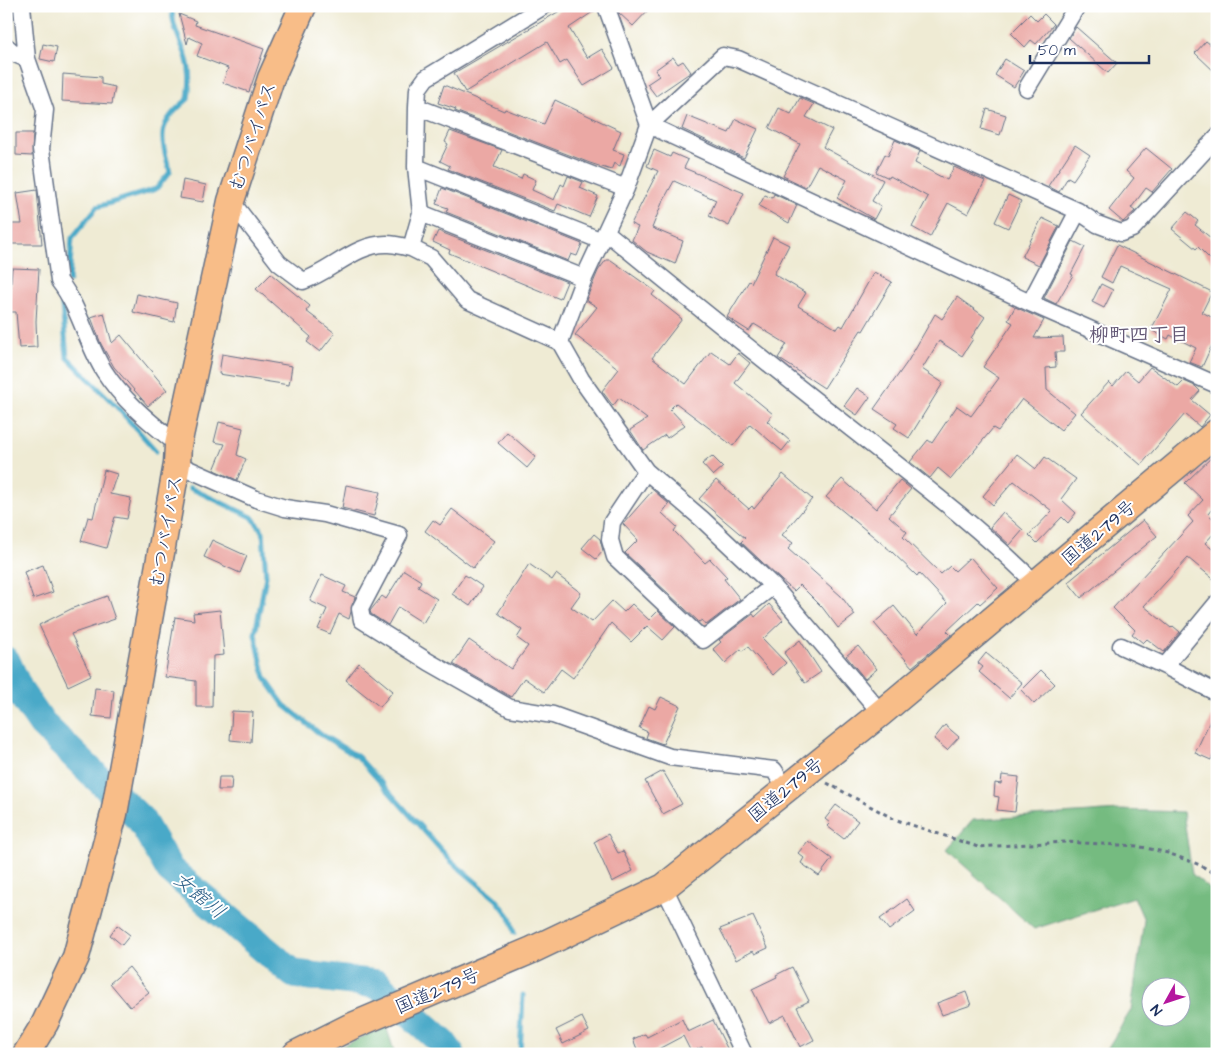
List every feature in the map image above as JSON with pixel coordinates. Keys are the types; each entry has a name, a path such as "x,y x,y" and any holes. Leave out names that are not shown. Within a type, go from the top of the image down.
{"highway":[{"name":"むつバイパス","path":"26,1054 45,1023 76,956 114,814 178,454 231,201 272,78 304,6"},
{"name":"国道279号","path":"296,1054 350,1026 532,950 664,888 807,770 880,713 1217,432"}],"street":[{"path":"22,6 16,53 45,110 41,149 60,281 72,298 104,370 140,415 178,454 256,499 285,508 325,514 399,535 360,610 362,620 428,662 510,708 553,715 670,757 774,770 786,788"},
{"path":"411,248 421,213 416,167 418,89 426,78 544,6"},
{"path":"606,6 649,125 1030,303 1217,385"},
{"path":"1027,88 1077,6"},
{"path":"560,342 584,278 626,188 649,125 724,56 738,59 1078,211 1097,224 1121,233 1132,229 1217,137"},
{"path":"417,106 626,188"},
{"path":"416,167 604,237 943,500 1011,558 1036,584"},
{"path":"231,201 279,263 304,281 318,276 366,247 388,244 411,248 431,258 467,300 560,342 581,379 615,431 646,471 702,519 773,586 880,713"},
{"path":"1030,303 1078,211"},
{"path":"421,213 584,278"},
{"path":"646,471 612,522 610,540 615,557 703,640 773,586"},
{"path":"1166,666 1217,602"},
{"path":"1121,646 1216,690"},
{"path":"664,888 744,1054"}],"path":[{"path":"807,770 853,799 894,819 978,847 1065,842 1137,846 1168,853 1200,865 1217,875"}],"green space":[{"path":"1119,810 1183,812 1192,874 1217,895 1217,1054 1104,1054 1131,1010 1144,920 1134,897 1034,929 947,850 973,820"},
{"path":"386,1026 395,1054 325,1054"}],"building":[{"path":"568,6 596,6 597,9 569,28 587,58 602,49 614,68 584,86 567,60 560,64 547,42 465,92 454,73"},
{"path":"617,6 652,6 633,26 619,13"},
{"path":"179,14 196,21 195,25 264,49 249,92 223,83 228,68 197,56 202,43 189,37 187,44"},
{"path":"1030,14 1037,21 1044,14 1054,24 1036,44 1031,40 1025,47 1011,33"},
{"path":"1076,27 1117,63 1108,73 1069,38"},
{"path":"1206,41 1217,50 1217,74 1195,53"},
{"path":"43,44 57,47 54,62 40,59"},
{"path":"673,57 678,64 683,61 691,72 656,96 647,84 659,76 655,70"},
{"path":"1005,59 1024,71 1014,87 995,75"},
{"path":"63,74 101,77 101,84 115,87 112,104 62,101"},
{"path":"444,85 504,111 505,109 544,124 555,100 621,131 613,150 624,154 620,166 614,163 611,170 590,163 455,111 456,109 438,103"},
{"path":"800,98 814,104 806,117 832,130 823,147 883,180 872,201 881,206 874,219 837,198 847,180 818,165 806,187 783,176 800,144 769,128 779,108 791,114"},
{"path":"987,109 1006,115 1000,135 981,129"},
{"path":"687,116 729,133 736,119 758,129 744,158 682,129"},
{"path":"450,131 502,150 494,167 521,179 523,174 536,180 532,190 554,200 561,184 564,186 568,176 583,182 580,188 598,196 589,217 558,204 555,211 448,169 450,166 440,161 448,144 445,142"},
{"path":"16,133 33,133 32,156 16,155"},
{"path":"895,140 920,151 915,163 947,180 954,167 985,181 968,214 948,203 930,237 912,227 928,197 890,176 889,178 876,172 885,154 888,156"},
{"path":"1075,145 1090,155 1073,180 1068,177 1059,192 1048,186"},
{"path":"1146,148 1172,169 1152,192 1146,188 1131,208 1135,211 1123,222 1109,210 1134,178 1126,171"},
{"path":"654,150 670,157 672,153 688,160 684,168 744,193 729,226 709,216 716,200 674,181 662,203 652,228 683,241 675,264 647,252 632,240 638,227 631,224 658,171 647,166"},
{"path":"183,180 206,185 203,202 180,198"},
{"path":"442,188 582,244 577,256 571,254 568,261 446,212 448,208 436,204"},
{"path":"37,190 42,244 12,244 12,224 22,224 17,193"},
{"path":"774,194 797,205 789,223 759,206 765,195 772,198"},
{"path":"1008,195 1021,201 1008,228 995,222"},
{"path":"1187,212 1198,221 1195,225 1217,243 1217,266 1198,247 1196,249 1172,229"},
{"path":"1042,218 1059,226 1039,265 1022,257"},
{"path":"438,231 567,282 560,299 449,253 450,250 433,242"},
{"path":"773,237 789,245 774,274 806,293 798,306 837,329 840,325 843,327 874,272 892,282 863,331 861,330 824,388 778,358 787,344 754,324 749,331 727,317 749,281 751,283"},
{"path":"1073,241 1085,247 1071,274 1073,275 1056,304 1044,298"},
{"path":"1117,245 1212,292 1202,312 1217,320 1217,348 1212,345 1202,367 1189,362 1196,348 1170,335 1168,339 1151,330 1172,289 1120,266 1112,283 1101,277"},
{"path":"606,260 611,260 655,291 652,295 682,319 652,358 686,384 711,351 730,364 738,353 750,363 735,383 773,414 767,421 790,441 782,451 750,424 733,446 676,403 670,409 685,425 667,438 665,435 643,450 630,430 647,419 619,398 613,406 602,391 619,369 575,335 597,307 586,300 598,271"},
{"path":"12,268 39,269 36,321 37,347 19,348 16,312 9,312"},
{"path":"271,274 310,306 306,311 335,333 320,352 307,342 311,337 256,289"},
{"path":"1101,284 1113,290 1104,308 1092,302"},
{"path":"137,294 177,303 174,322 133,312"},
{"path":"957,297 985,317 962,356 939,341 922,369 943,383 909,438 894,428 897,424 874,409 908,361 935,314 942,319"},
{"path":"1015,307 1044,320 1034,338 1063,337 1064,352 1055,352 1056,367 1046,368 1047,390 1075,413 1061,430 1022,399 998,431 993,428 951,479 938,468 930,478 910,462 928,440 932,443 957,406 971,416 999,378 983,367 1013,323 1008,320"},
{"path":"104,313 112,343 121,335 167,390 148,406 114,367 101,344 91,317"},
{"path":"222,354 292,366 289,385 219,374"},
{"path":"1150,367 1178,387 1184,381 1195,386 1200,391 1192,400 1210,415 1200,427 1185,414 1141,465 1081,413 1109,382 1113,386 1126,371 1138,381"},
{"path":"857,388 870,397 857,415 844,406"},
{"path":"219,422 243,428 237,455 246,459 237,480 214,470 225,444 214,442"},
{"path":"507,432 536,457 527,468 498,443"},
{"path":"1217,452 1217,514 1212,509 1208,514 1217,522 1217,530 1205,543 1217,553 1217,582 1188,558 1144,606 1171,628 1173,626 1180,632 1164,652 1147,639 1143,643 1132,634 1135,630 1113,608 1193,522 1188,516 1203,500 1185,483"},
{"path":"1017,454 1036,469 1045,457 1076,479 1061,499 1076,513 1068,523 1062,517 1037,543 1029,535 1052,511 1014,481 993,505 983,496"},
{"path":"712,456 723,467 713,476 702,464"},
{"path":"104,470 117,474 110,494 131,498 127,519 115,517 106,548 81,541 88,517 93,518"},
{"path":"783,474 812,499 782,535 793,543 788,549 841,596 855,615 838,628 822,607 800,585 794,591 782,581 741,542 745,538 699,499 716,480 749,509 752,506 754,509"},
{"path":"842,479 876,509 900,480 911,489 889,516 907,532 903,537 941,574 950,566 955,571 970,557 998,588 980,604 978,602 947,631 951,635 912,667 874,623 894,606 917,634 947,603 919,573 917,576 891,551 826,497"},
{"path":"346,485 380,492 374,516 342,508"},
{"path":"653,490 669,504 662,513 677,527 674,531 705,563 710,559 727,577 724,579 740,599 706,625 702,620 699,622 625,553 638,540 623,524"},
{"path":"452,509 494,541 473,568 425,531 433,520 440,525"},
{"path":"1003,512 1023,530 1010,545 990,527"},
{"path":"1143,520 1157,536 1081,598 1068,582"},
{"path":"594,534 600,539 603,551 596,559 582,548"},
{"path":"212,540 247,556 240,573 204,557"},
{"path":"529,564 552,580 556,574 581,593 571,607 592,622 612,601 624,612 632,604 649,620 658,611 675,627 663,640 647,626 631,642 611,623 573,678 561,669 544,692 524,678 511,697 453,664 469,640 511,669 528,646 517,638 522,630 498,613"},
{"path":"43,565 53,592 33,599 24,572"},
{"path":"404,570 421,581 418,587 437,599 423,623 398,607 388,625 371,614 370,611 382,596 386,599"},
{"path":"322,575 346,586 343,592 355,597 349,619 339,614 330,634 318,629 327,609 310,601"},
{"path":"465,575 483,587 470,606 452,594"},
{"path":"107,596 115,619 71,634 91,675 68,686 39,625 73,608"},
{"path":"769,604 783,620 763,639 786,663 773,675 748,647 742,651 741,649 725,663 713,649 721,642 719,640 753,614 755,617"},
{"path":"220,610 224,655 213,656 212,707 196,707 196,681 165,677 175,617 194,620 193,613"},
{"path":"800,640 821,672 805,683 784,653"},
{"path":"858,646 877,669 865,679 846,656"},
{"path":"986,653 1022,683 1009,698 979,672 983,667 978,663"},
{"path":"359,663 393,691 380,707 346,680"},
{"path":"1041,670 1055,684 1034,704 1021,690"},
{"path":"95,688 114,690 111,718 92,716"},
{"path":"661,697 680,706 663,744 646,738 648,732 639,728 649,706 655,709"},
{"path":"1217,706 1217,747 1211,760 1195,753"},
{"path":"232,711 253,712 251,742 230,740"},
{"path":"945,725 959,737 947,750 934,739"},
{"path":"663,771 682,804 663,814 645,781"},
{"path":"1002,775 1019,777 1015,812 997,810 999,797 994,796 995,783 1001,784"},
{"path":"219,777 232,777 231,790 218,790"},
{"path":"836,805 858,821 844,839 827,826 830,823 825,819"},
{"path":"608,834 618,853 623,851 633,871 612,882 594,842"},
{"path":"808,841 832,859 819,876 801,863 804,858 798,853"},
{"path":"907,899 915,911 889,930 880,919"},
{"path":"753,916 768,948 755,954 753,951 736,960 720,929"},
{"path":"117,925 130,935 122,945 110,935"},
{"path":"129,967 149,992 130,1007 110,983"},
{"path":"792,967 809,1001 797,1007 814,1040 800,1047 785,1015 769,1023 752,989 777,977 776,975"},
{"path":"966,992 971,1005 942,1015 937,1003"},
{"path":"582,1017 589,1031 563,1044 556,1030"},
{"path":"682,1019 688,1032 713,1020 730,1054 705,1054 702,1047 691,1052 683,1036 649,1054 639,1054 633,1039 645,1034 647,1037"}],"waterway":[{"path":"69,281 72,238 97,207 156,189 170,172 164,149 163,131 170,116 188,99 190,83 188,62 174,26 172,6"},
{"path":"62,305 67,357 117,407 156,451"},
{"path":"190,488 252,517 263,532 266,576 255,634 265,678 284,705 319,733 358,757 451,861 496,899 510,917 514,933"},
{"name":"女館川","path":"6,661 20,692 42,724 141,820 170,870 294,974 377,984 443,1043 451,1054"},
{"path":"520,1054 523,995"}],"district":[{"name":"柳町四丁目","path":"1139,334"}]}
